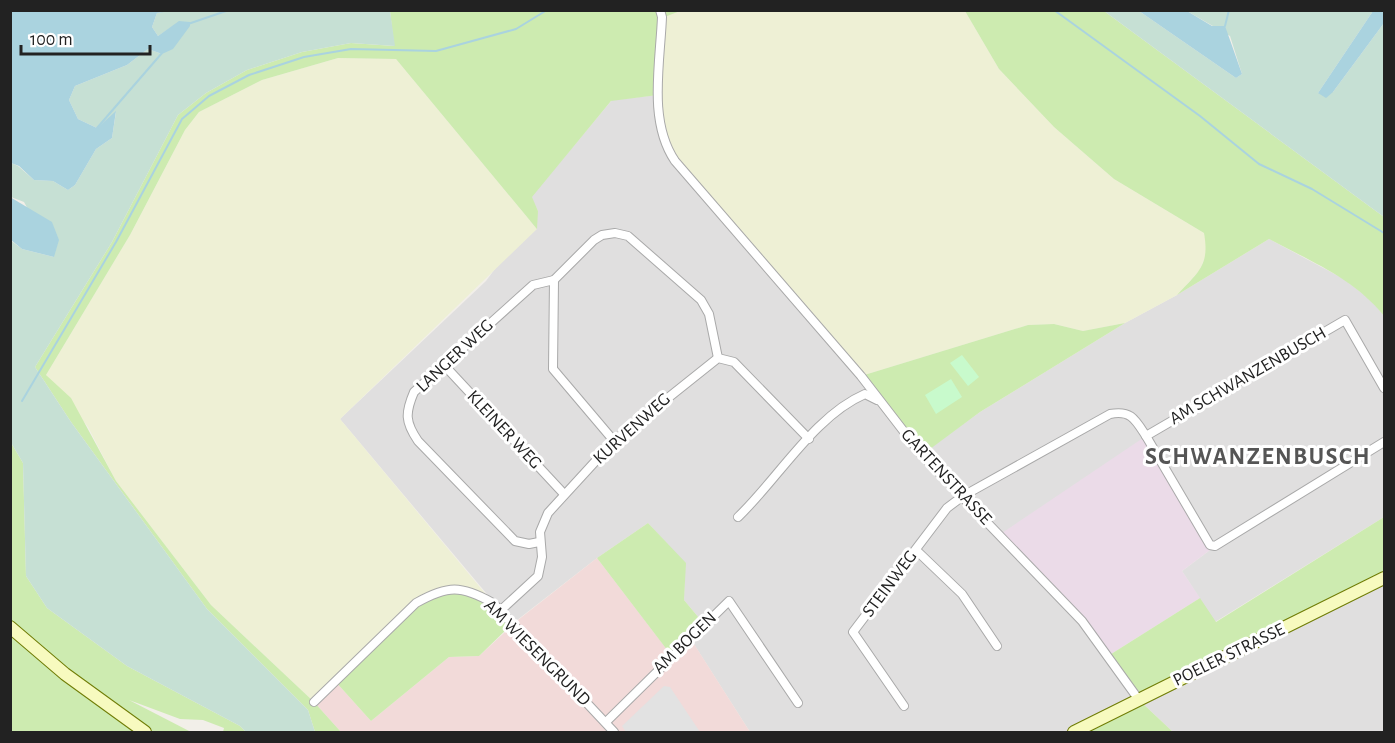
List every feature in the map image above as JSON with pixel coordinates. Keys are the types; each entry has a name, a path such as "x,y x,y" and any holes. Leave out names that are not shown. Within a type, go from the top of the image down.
{"main road":[{"name":"POELER STRASSE","path":"1074,732 1384,578"},
{"path":"10,627 65,674 145,732"}],"street":[{"name":"GARTENSTRASSE","path":"660,10 662,17 658,95 659,124 664,144 675,161 861,376 877,400 922,455 1082,621 1139,700"},
{"name":"LANGER WEG","path":"539,542 529,544 515,541 409,427 406,417 414,392 533,285 555,280 594,240 615,233 628,236 701,300 709,314 718,358"},
{"path":"555,280 553,369 614,441"},
{"name":"AM SCHWANZENBUSCH","path":"1146,436 1345,320 1384,388"},
{"path":"718,358 734,362 809,439"},
{"name":"KURVENWEG","path":"500,611 538,576 542,557 539,542 548,513 564,494 614,441 718,358"},
{"name":"KLEINER WEG","path":"444,365 564,494"},
{"path":"738,517 809,439 848,401 865,394 877,400"},
{"path":"963,496 1110,414 1124,411 1133,416 1210,545 1215,546 1384,442"},
{"name":"STEINWEG","path":"904,706 853,632 947,508 963,496"},
{"path":"916,550 962,594 997,646"},
{"name":"AM WIESENGRUND","path":"314,702 416,603 436,592 455,588 476,594 493,603 614,732"},
{"name":"AM BOGEN","path":"606,723 729,601 798,703"}],"shaded area":[{"path":"658,95 922,454 980,412 1125,323 1177,295 1269,239 1344,279 1372,301 1384,316 1384,517 1215,622 1182,571 1210,550 1082,621 1139,700 1074,732 750,732 690,638 704,624 684,600 685,563 648,523 597,558 512,624 340,419 486,281 538,211 531,197 612,100"},
{"path":"1146,436 1210,545 1210,550 1182,571 1200,598 1108,656 999,535"},
{"path":"597,558 675,660 694,644 750,732 341,732 314,702 335,681 371,721 449,657 479,656 518,620"},
{"path":"1384,578 1384,732 1173,732 1139,700"},
{"path":"664,686 670,687 700,732 626,732 622,726"}],"green space":[{"path":"171,10 390,11 395,46 351,43 302,52 247,70 206,93 178,115 112,242 35,367 71,422 207,609 308,710 315,732 246,732 240,726 127,666 47,608 26,576 23,463 10,441 10,240 22,249 54,257 24,202 11,197 11,163 34,180 53,181 68,190 75,185 96,149 112,138 116,112 97,128 78,119 69,100 75,86 127,65 148,49 162,54 179,22 158,36 152,27 157,13"},
{"path":"680,10 965,11 999,69 1054,127 1114,179 1204,233 1208,251 1199,271 1177,295 1125,323 1083,331 1054,324 1028,325 861,376 675,161 659,124 662,17"},
{"path":"390,11 680,11 662,18 658,95 611,101 532,197 538,211 537,229 396,59 338,58 262,80 199,112 185,130 130,235 46,375 71,398 116,481 211,605 314,702 341,732 315,732 308,710 207,609 71,422 35,367 112,242 178,115 206,93 247,70 302,52 351,43 394,46"},
{"path":"965,11 1104,11 1384,217 1384,316 1360,291 1346,281 1269,239 1177,295 1201,268 1205,253 1204,233 1114,179 1054,127 999,69"},
{"path":"1104,11 1139,11 1236,78 1242,74 1230,36 1187,11 1373,11 1318,93 1333,92 1384,23 1384,217"},
{"path":"338,58 396,59 537,229 340,419 493,603 455,588 314,702 211,605 116,481 88,427 46,375 130,235 185,130 199,112 262,80"},
{"path":"1125,323 980,412 922,455 861,376 1028,325 1054,324 1083,331"},
{"path":"962,355 979,377 968,386 950,363"},
{"path":"951,379 962,397 936,414 925,395"},
{"path":"10,441 23,463 26,576 47,608 127,666 240,726 246,732 223,732 224,728 203,720 180,719 129,700 191,732 11,732"},
{"path":"1384,517 1384,576 1140,701 1173,732 1074,732 1139,700 1108,656 1200,598 1216,622"},
{"path":"648,523 686,563 684,600 704,624 671,655 597,558"},
{"path":"436,592 476,594 512,624 479,656 449,657 371,721 335,681 416,603"}],"water":[{"path":"10,11 171,11 157,13 152,27 158,36 179,21 190,22 190,26 173,49 162,54 148,49 127,65 75,86 69,100 78,119 97,128 116,111 112,138 96,149 75,185 68,190 53,181 34,180 19,166 11,163"},
{"path":"1139,11 1187,11 1212,26 1225,26 1242,74 1236,78"},
{"path":"1373,11 1384,11 1384,23 1333,92 1326,98 1318,93"},
{"path":"10,197 52,222 59,240 54,257 22,249 11,240"}],"waterway":[{"path":"188,24 229,10"},
{"path":"22,401 116,242 182,119 209,96 249,75 304,57 351,49 436,51 516,29 547,10"},
{"path":"1054,10 1200,116 1259,164 1312,189 1384,233"},
{"path":"1225,26 1229,10"},
{"path":"97,128 162,53"}],"district":[{"name":"SCHWANZENBUSCH","path":"1258,457"}]}
